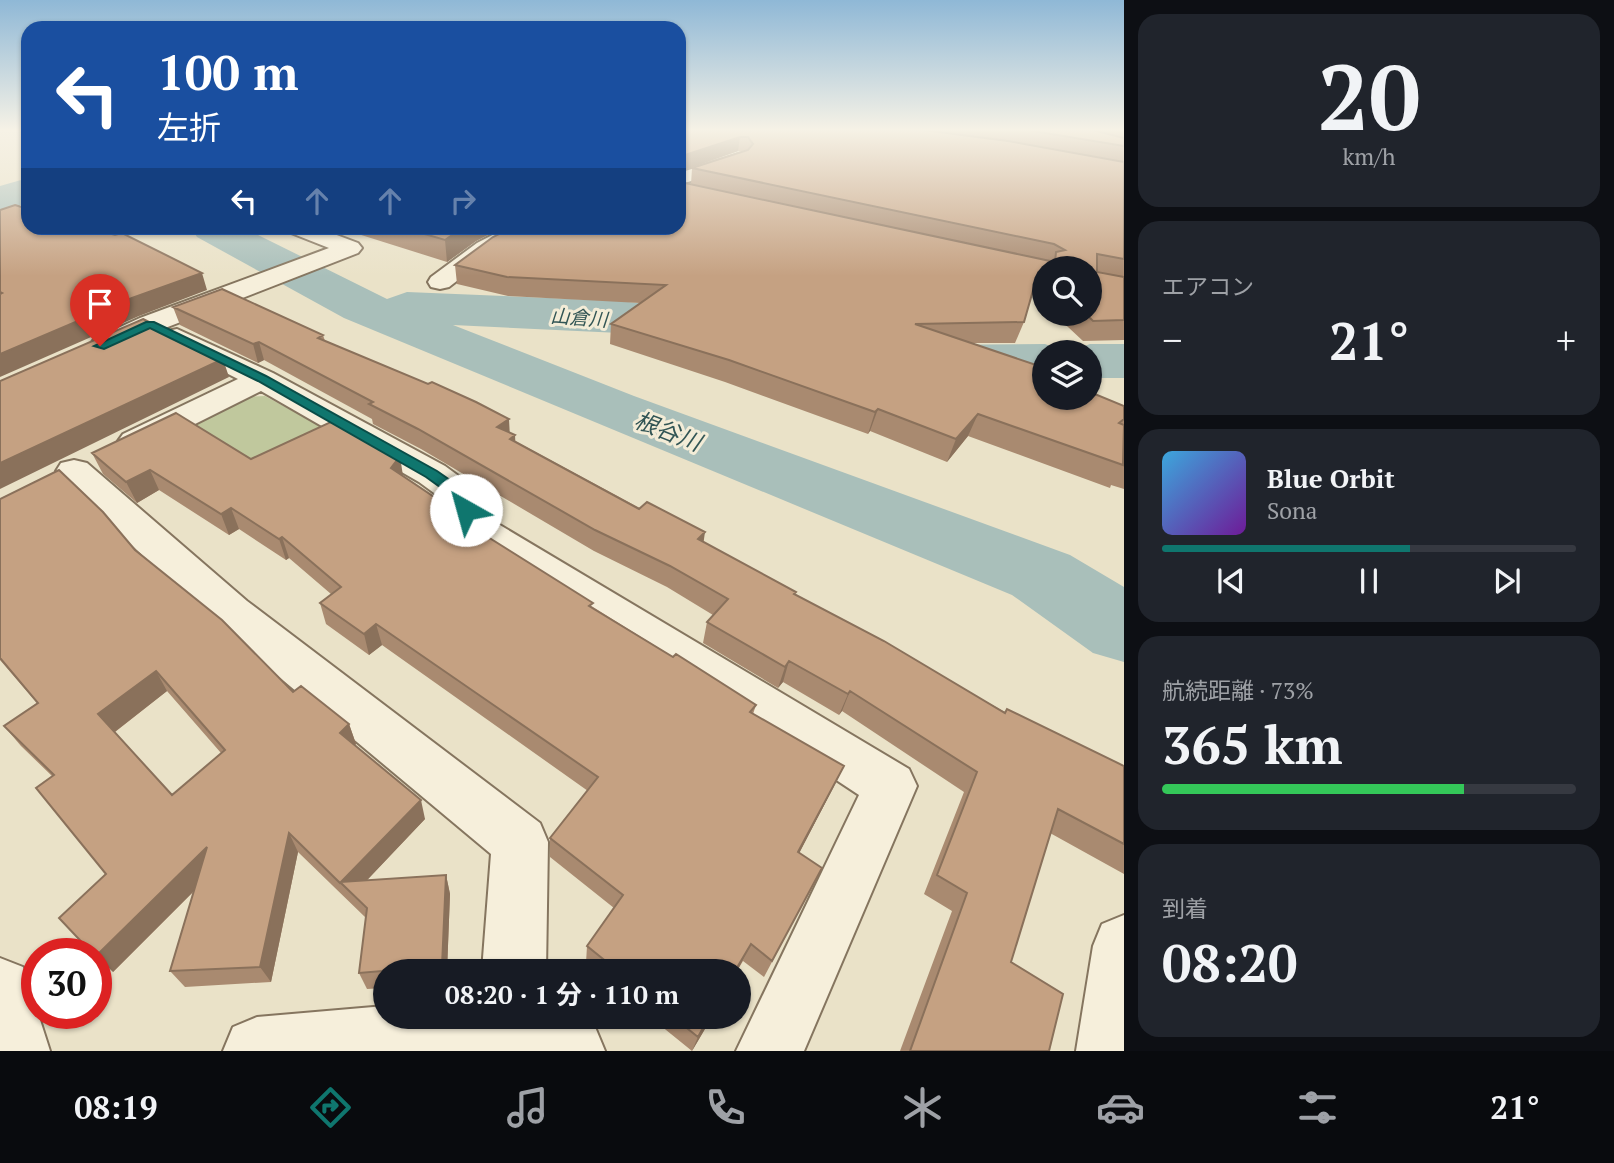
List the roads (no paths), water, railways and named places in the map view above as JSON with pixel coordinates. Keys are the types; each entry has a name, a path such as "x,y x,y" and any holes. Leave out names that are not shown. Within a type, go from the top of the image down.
{"street":[{"path":"75,358 150,324 350,248 317,235"},
{"path":"440,282 485,248 508,235"},
{"path":"150,324 262,379 432,474 462,496 471,525 890,786 770,1051"},
{"path":"262,379 84,466 232,613 520,842 514,959"},
{"path":"1110,1051 1124,946"},
{"path":"0,990 16,1051"},
{"path":"257,1051 382,1029"},
{"path":"542,1029 571,1051"}],"waterway":[{"path":"0,199 21,192"},
{"name":"根谷川","path":"225,235 362,307 612,409 1041,575 1124,629"},
{"name":"山倉川","path":"407,307 620,317 722,329"},
{"name":"山倉川","path":"921,362 1032,361"},
{"name":"山倉川","path":"1102,361 1124,361"}]}
